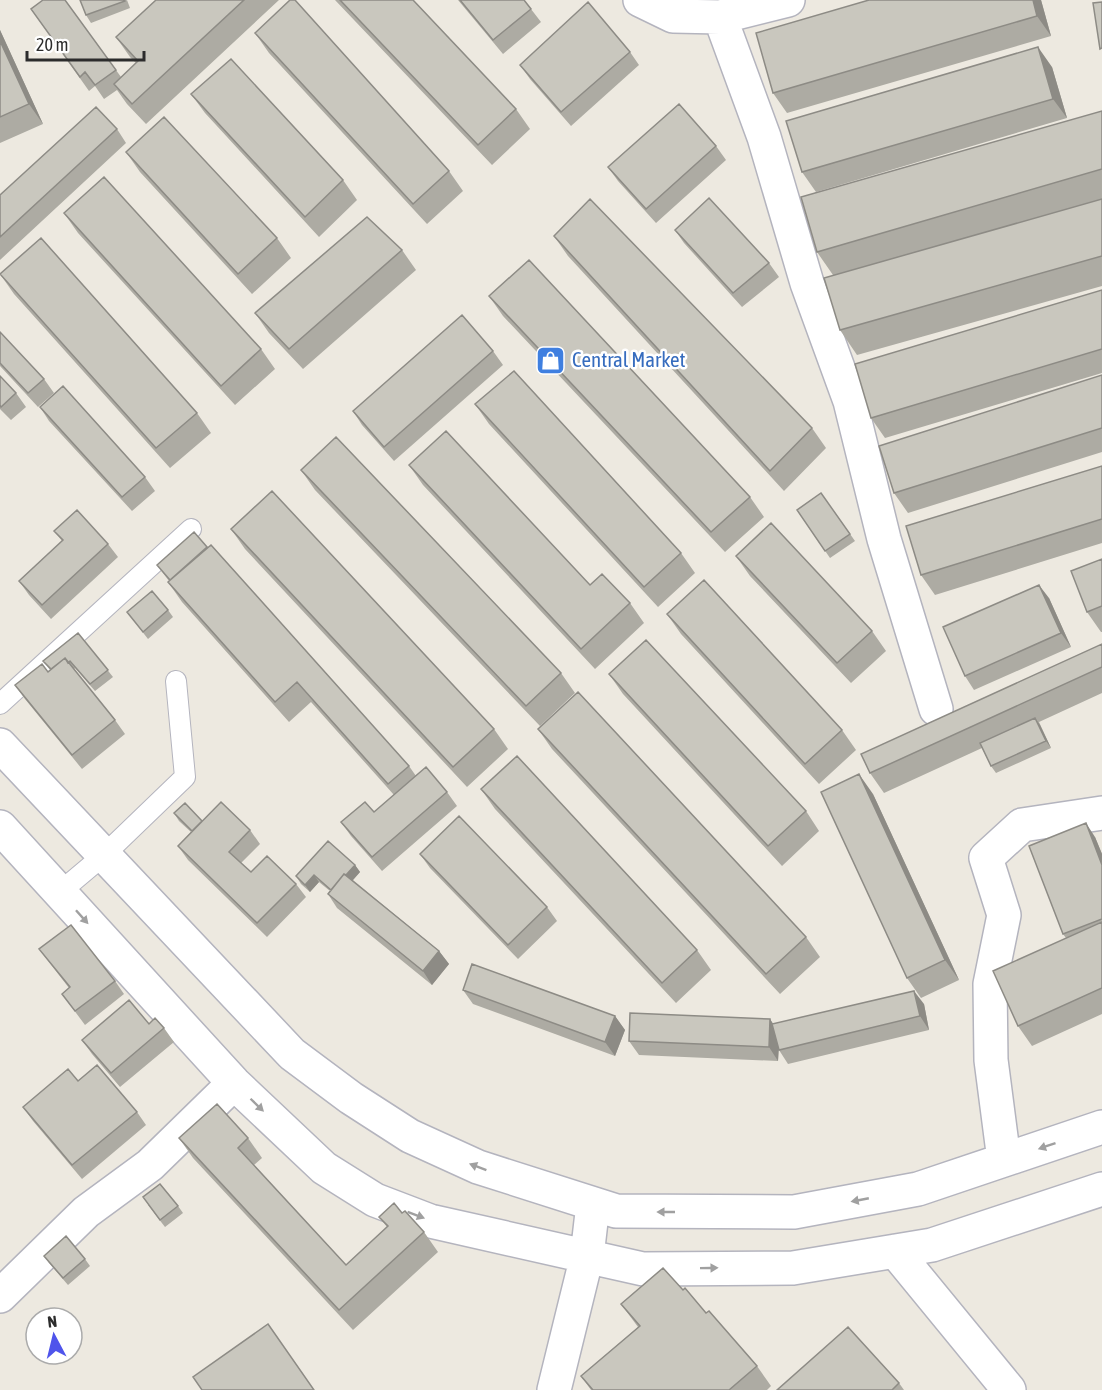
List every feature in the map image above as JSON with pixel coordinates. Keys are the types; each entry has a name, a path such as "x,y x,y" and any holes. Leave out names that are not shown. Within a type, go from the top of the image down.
{"street":[{"path":"640,0 673,16 720,17 788,0"},
{"path":"720,17 764,137 807,283 850,401 884,539 936,709"},
{"path":"0,745 292,1054 351,1098 410,1136 478,1167 616,1211 794,1212 918,1189 1102,1126"},
{"path":"1004,1160 992,1060 990,984 1004,915 986,858 1022,825 1102,813"},
{"path":"0,827 234,1083 324,1168 375,1200 430,1221 643,1269 793,1268 932,1245 1102,1189"},
{"path":"0,1296 86,1212 150,1165 234,1083"},
{"path":"554,1390 587,1256 593,1204"},
{"path":"895,1251 1009,1390"}],"lane":[{"path":"0,704 191,529"},
{"path":"60,892 104,855 185,777 176,681"}],"building":[{"path":"43,0 65,0 116,70 95,85 85,72 80,77 31,9"},
{"path":"80,0 125,0 125,1 86,15"},
{"path":"156,0 244,0 132,104 114,84 138,61 116,37"},
{"path":"290,0 295,0 449,171 413,204 255,33"},
{"path":"340,0 413,0 516,109 478,145"},
{"path":"460,0 524,0 531,9 493,40"},
{"path":"869,0 1033,0 1037,16 773,93 756,33"},
{"path":"588,2 630,52 561,112 520,65"},
{"path":"1102,2 1102,48 1100,49 1093,3"},
{"path":"0,41 29,104 0,117"},
{"path":"1038,47 1053,99 802,172 786,121"},
{"path":"231,59 343,180 305,217 191,94"},
{"path":"679,104 716,146 646,209 608,167"},
{"path":"96,107 117,129 0,237 0,195"},
{"path":"1102,111 1102,169 817,252 801,197"},
{"path":"164,117 277,238 238,274 126,152"},
{"path":"104,177 261,349 221,386 64,213"},
{"path":"709,198 769,263 733,293 675,230"},
{"path":"590,199 812,428 770,471 554,236"},
{"path":"1102,199 1102,256 840,330 824,278"},
{"path":"367,217 402,250 289,349 255,313"},
{"path":"41,238 197,413 156,448 0,274"},
{"path":"529,260 750,497 711,532 489,296"},
{"path":"1102,290 1102,349 871,418 855,364"},
{"path":"462,315 493,351 384,447 353,411"},
{"path":"0,332 44,379 28,393 0,363"},
{"path":"514,371 681,553 644,587 475,404"},
{"path":"1102,375 1102,428 894,493 879,446"},
{"path":"0,376 16,393 1,407 0,405"},
{"path":"63,386 145,477 122,497 40,407"},
{"path":"446,431 590,585 602,574 630,603 581,649 409,465"},
{"path":"336,437 561,673 526,706 301,470"},
{"path":"1102,466 1102,519 921,575 906,526"},
{"path":"272,491 494,729 453,767 231,529"},
{"path":"821,493 850,534 825,551 797,510"},
{"path":"77,510 108,544 42,605 19,581 63,540 54,531"},
{"path":"771,523 872,631 837,663 736,556"},
{"path":"194,532 207,547 170,580 157,565"},
{"path":"211,545 409,766 388,784 297,682 275,702 168,582"},
{"path":"1102,559 1102,606 1087,612 1071,571"},
{"path":"704,580 842,730 805,764 667,614"},
{"path":"1039,585 1061,633 965,676 943,627"},
{"path":"152,591 168,610 143,632 127,612"},
{"path":"78,633 108,670 90,684 65,658 51,669 43,661"},
{"path":"646,640 806,811 768,846 609,674"},
{"path":"1102,644 1102,667 870,773 861,754"},
{"path":"65,658 115,720 72,755 15,685 42,664 48,672"},
{"path":"578,692 806,937 766,974 538,729"},
{"path":"1035,718 1046,741 991,766 980,743"},
{"path":"517,756 697,950 662,983 481,789"},
{"path":"426,767 447,792 372,857 341,822 365,802 374,812"},
{"path":"859,774 945,960 907,978 821,792"},
{"path":"221,802 250,830 229,852 251,872 267,856 296,884 257,923 178,846"},
{"path":"185,803 202,821 192,831 174,813"},
{"path":"459,816 547,907 508,945 420,854"},
{"path":"1086,823 1102,865 1102,919 1063,934 1029,846"},
{"path":"328,841 355,865 331,890 314,875 305,885 296,876"},
{"path":"344,874 439,951 423,971 328,894"},
{"path":"1102,922 1102,988 1018,1026 993,971"},
{"path":"71,925 115,981 75,1011 62,994 70,987 39,949"},
{"path":"472,964 615,1016 605,1042 463,990"},
{"path":"914,991 920,1016 779,1050 772,1024"},
{"path":"129,1000 149,1024 155,1018 164,1028 111,1073 82,1040"},
{"path":"630,1013 770,1019 769,1047 629,1041"},
{"path":"97,1065 137,1112 72,1165 23,1107 68,1069 78,1081"},
{"path":"217,1104 248,1138 238,1148 346,1265 388,1226 379,1217 394,1203 402,1213 405,1211 424,1232 339,1310 179,1138"},
{"path":"160,1184 178,1206 160,1220 143,1197"},
{"path":"66,1236 85,1259 63,1278 44,1256"},
{"path":"663,1268 683,1290 685,1288 706,1313 709,1311 757,1366 729,1390 593,1390 581,1376 640,1326 621,1304"},
{"path":"268,1324 314,1390 202,1390 193,1377"},
{"path":"848,1327 899,1383 892,1390 777,1390"}],"place":[{"name":"Central Market","path":"551,360"}]}
